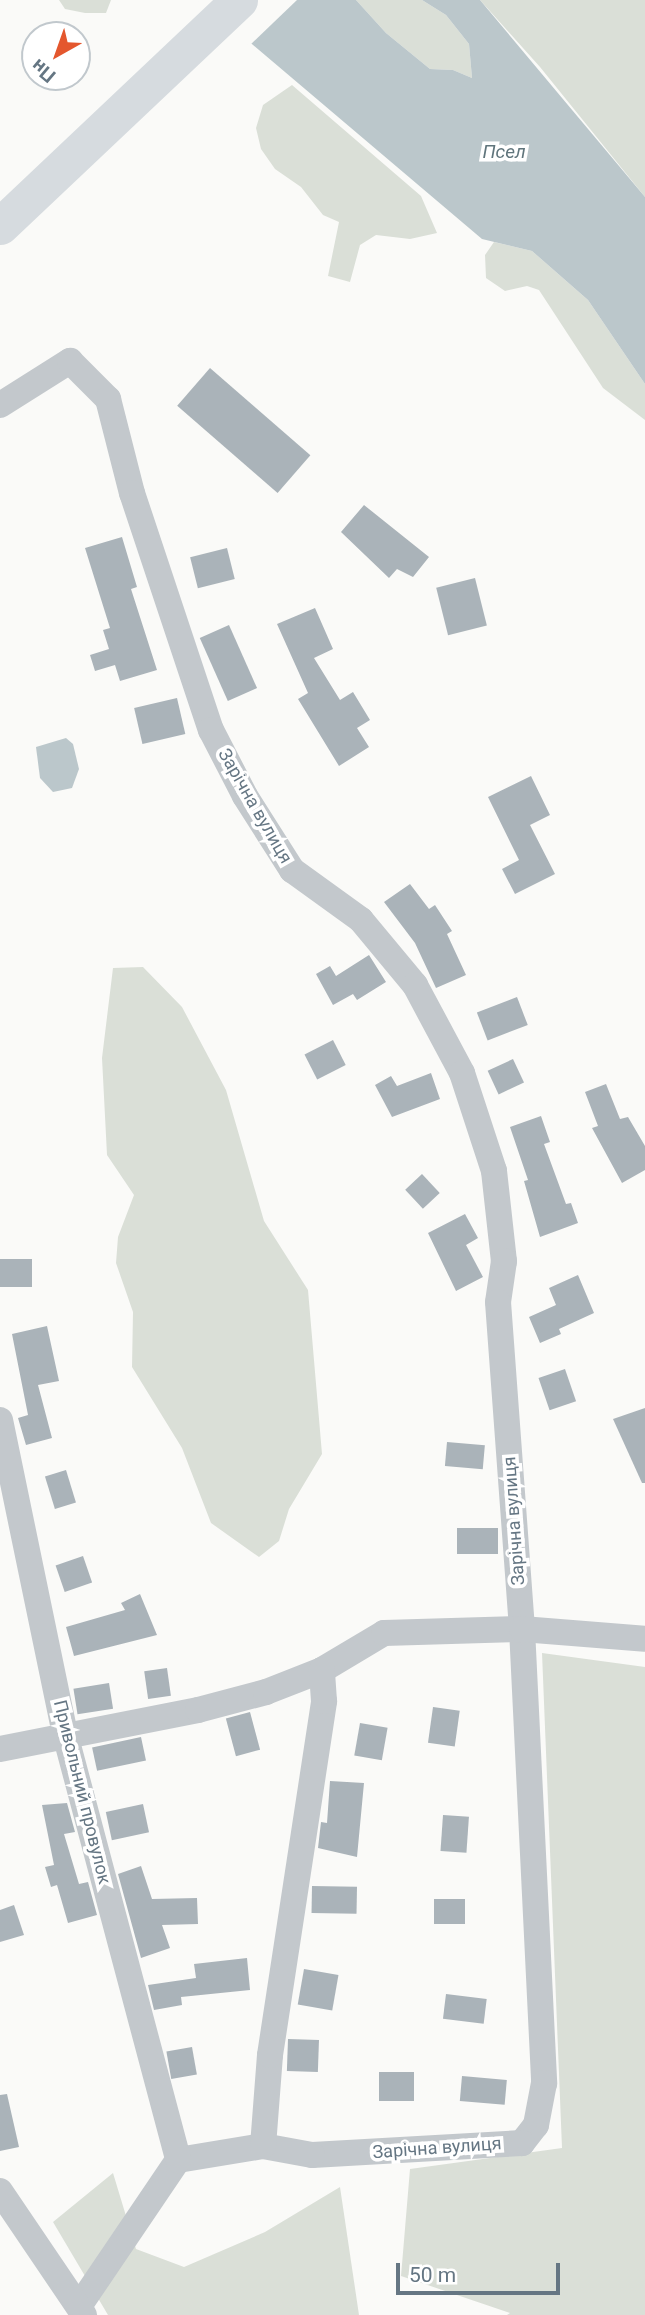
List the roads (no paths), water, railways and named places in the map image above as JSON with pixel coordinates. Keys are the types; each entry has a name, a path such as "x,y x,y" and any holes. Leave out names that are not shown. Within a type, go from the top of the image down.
{"main road":[{"path":"0,226 239,0"}],"street":[{"name":"Зарічна вулиця","path":"0,405 70,361 108,399 132,493 211,730 245,796 292,870 362,920 415,985 462,1073 494,1171 504,1261 498,1302 522,1629 544,2083 537,2125 522,2143 444,2150 312,2155 263,2146 178,2160"},
{"name":"Привольний провулок","path":"0,1420 65,1734 178,2160"},
{"path":"0,1749 65,1734 198,1710 266,1692 322,1670 384,1633 522,1629 645,1639"},
{"path":"263,2146 270,2055 324,1701 322,1670"},
{"path":"0,2191 82,2310 178,2160"}],"water":[{"name":"Псел","path":"200,0 356,0 386,33 430,69 453,70 472,78 469,44 446,15 422,0 480,0 645,197 645,384 588,300 532,251 482,239"},
{"path":"66,738 73,744 79,769 72,788 53,792 40,778 36,747"}]}
